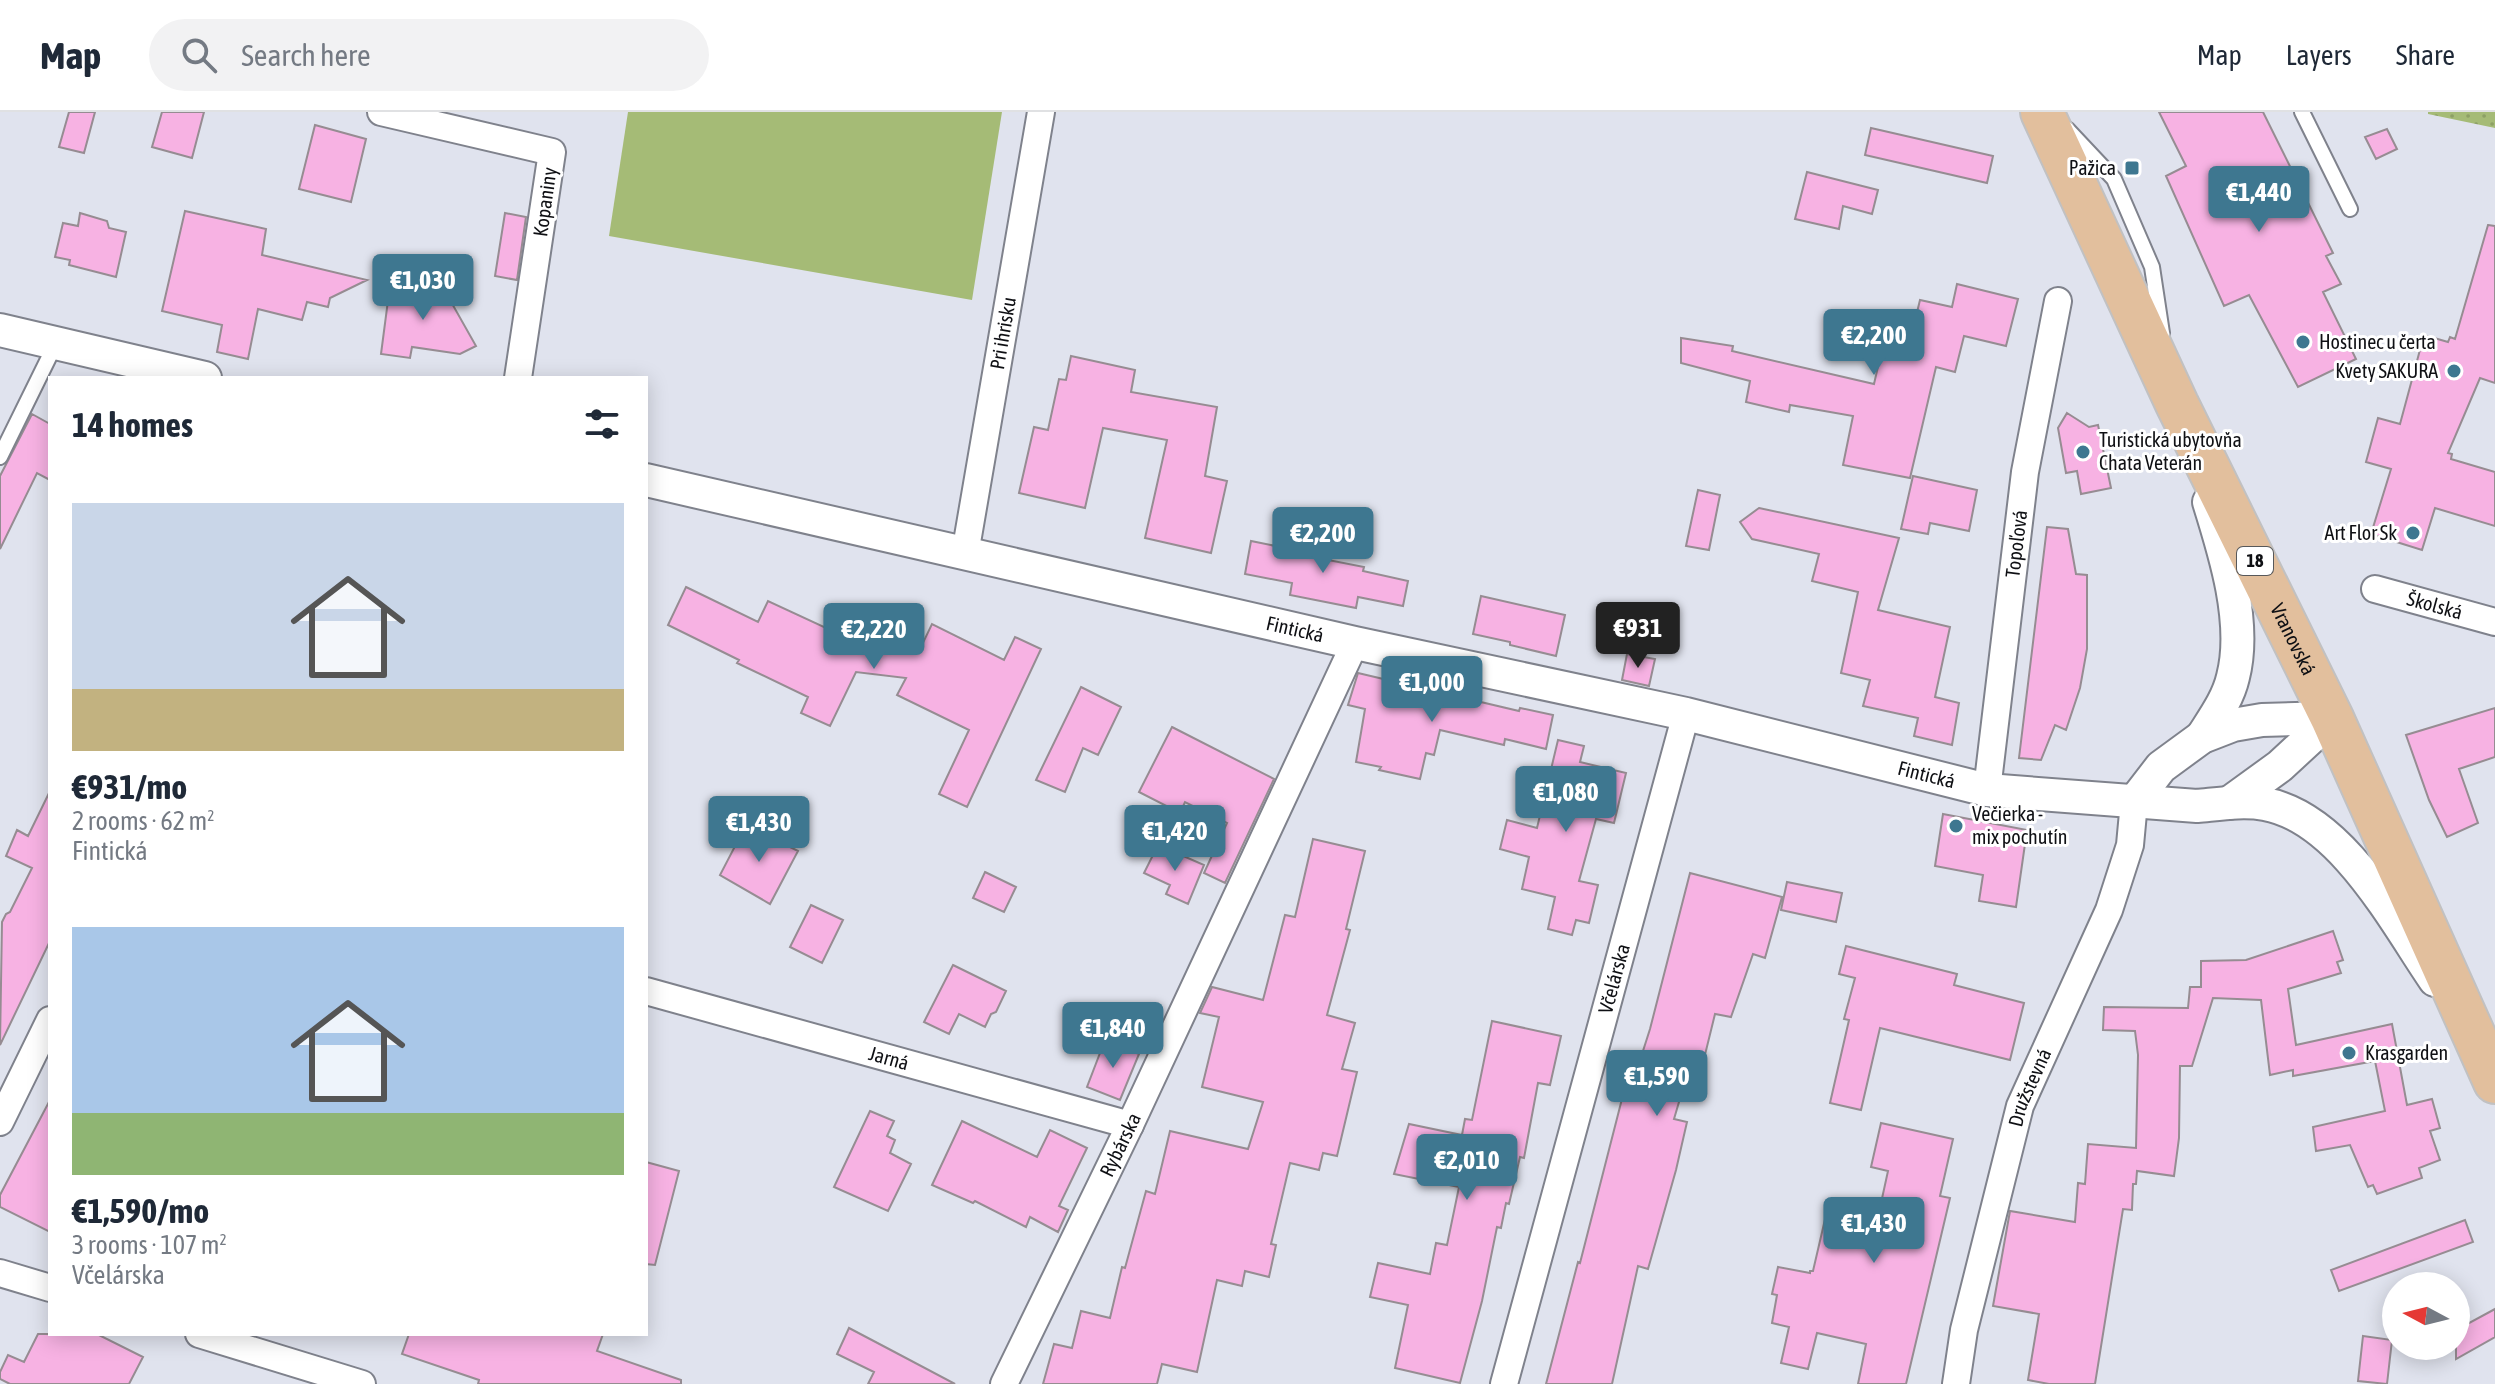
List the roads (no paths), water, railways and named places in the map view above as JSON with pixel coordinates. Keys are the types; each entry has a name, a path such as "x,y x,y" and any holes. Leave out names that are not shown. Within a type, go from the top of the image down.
{"main road":[{"name":"Vranovská","path":"2055,121 2175,398 2332,718 2495,1082"}],"street":[{"name":"Kopaniny","path":"381,112 552,152 518,376"},
{"name":"Pri ihrisku","path":"965,554 1041,112"},
{"name":"Topoľová","path":"1987,790 2025,472 2058,301"},
{"path":"0,330 196,376"},
{"path":"2175,398 2221,541 2238,626 2234,676 2224,701 2202,737"},
{"name":"Fintická","path":"648,480 1355,643 1686,714 1987,790 2197,806 2263,803 2288,810 2323,832 2357,866 2472,1035"},
{"name":"Školská","path":"2375,589 2495,622"},
{"name":"Rybárska","path":"1004,1384 1130,1125 1355,643"},
{"name":"Včelárska","path":"1504,1384 1686,714"},
{"path":"2134,802 2161,767 2202,737 2233,725 2262,720 2332,718"},
{"path":"2229,803 2280,766 2332,718"},
{"name":"Družstevná","path":"1956,1384 1964,1330 2020,1106 2109,910 2130,845 2134,802"},
{"name":"Jarná","path":"648,992 1130,1125"},
{"path":"0,1122 48,1024"},
{"path":"0,1273 48,1287"},
{"path":"206,1336 362,1384"}],"lane":[{"path":"2302,112 2350,209"},
{"path":"0,457 56,343"}],"place":[{"name":"Pažica","path":"2132,168"},
{"name":"Hostinec u čerta","path":"2303,342"},
{"name":"Kvety SAKURA","path":"2454,371"},
{"name":"Turistická ubytovňa Chata Veterán","path":"2083,452"},
{"name":"Art Flor Sk","path":"2413,533"},
{"name":"Večierka - mix pochutín","path":"1956,826"},
{"name":"Krasgarden","path":"2349,1053"}]}
